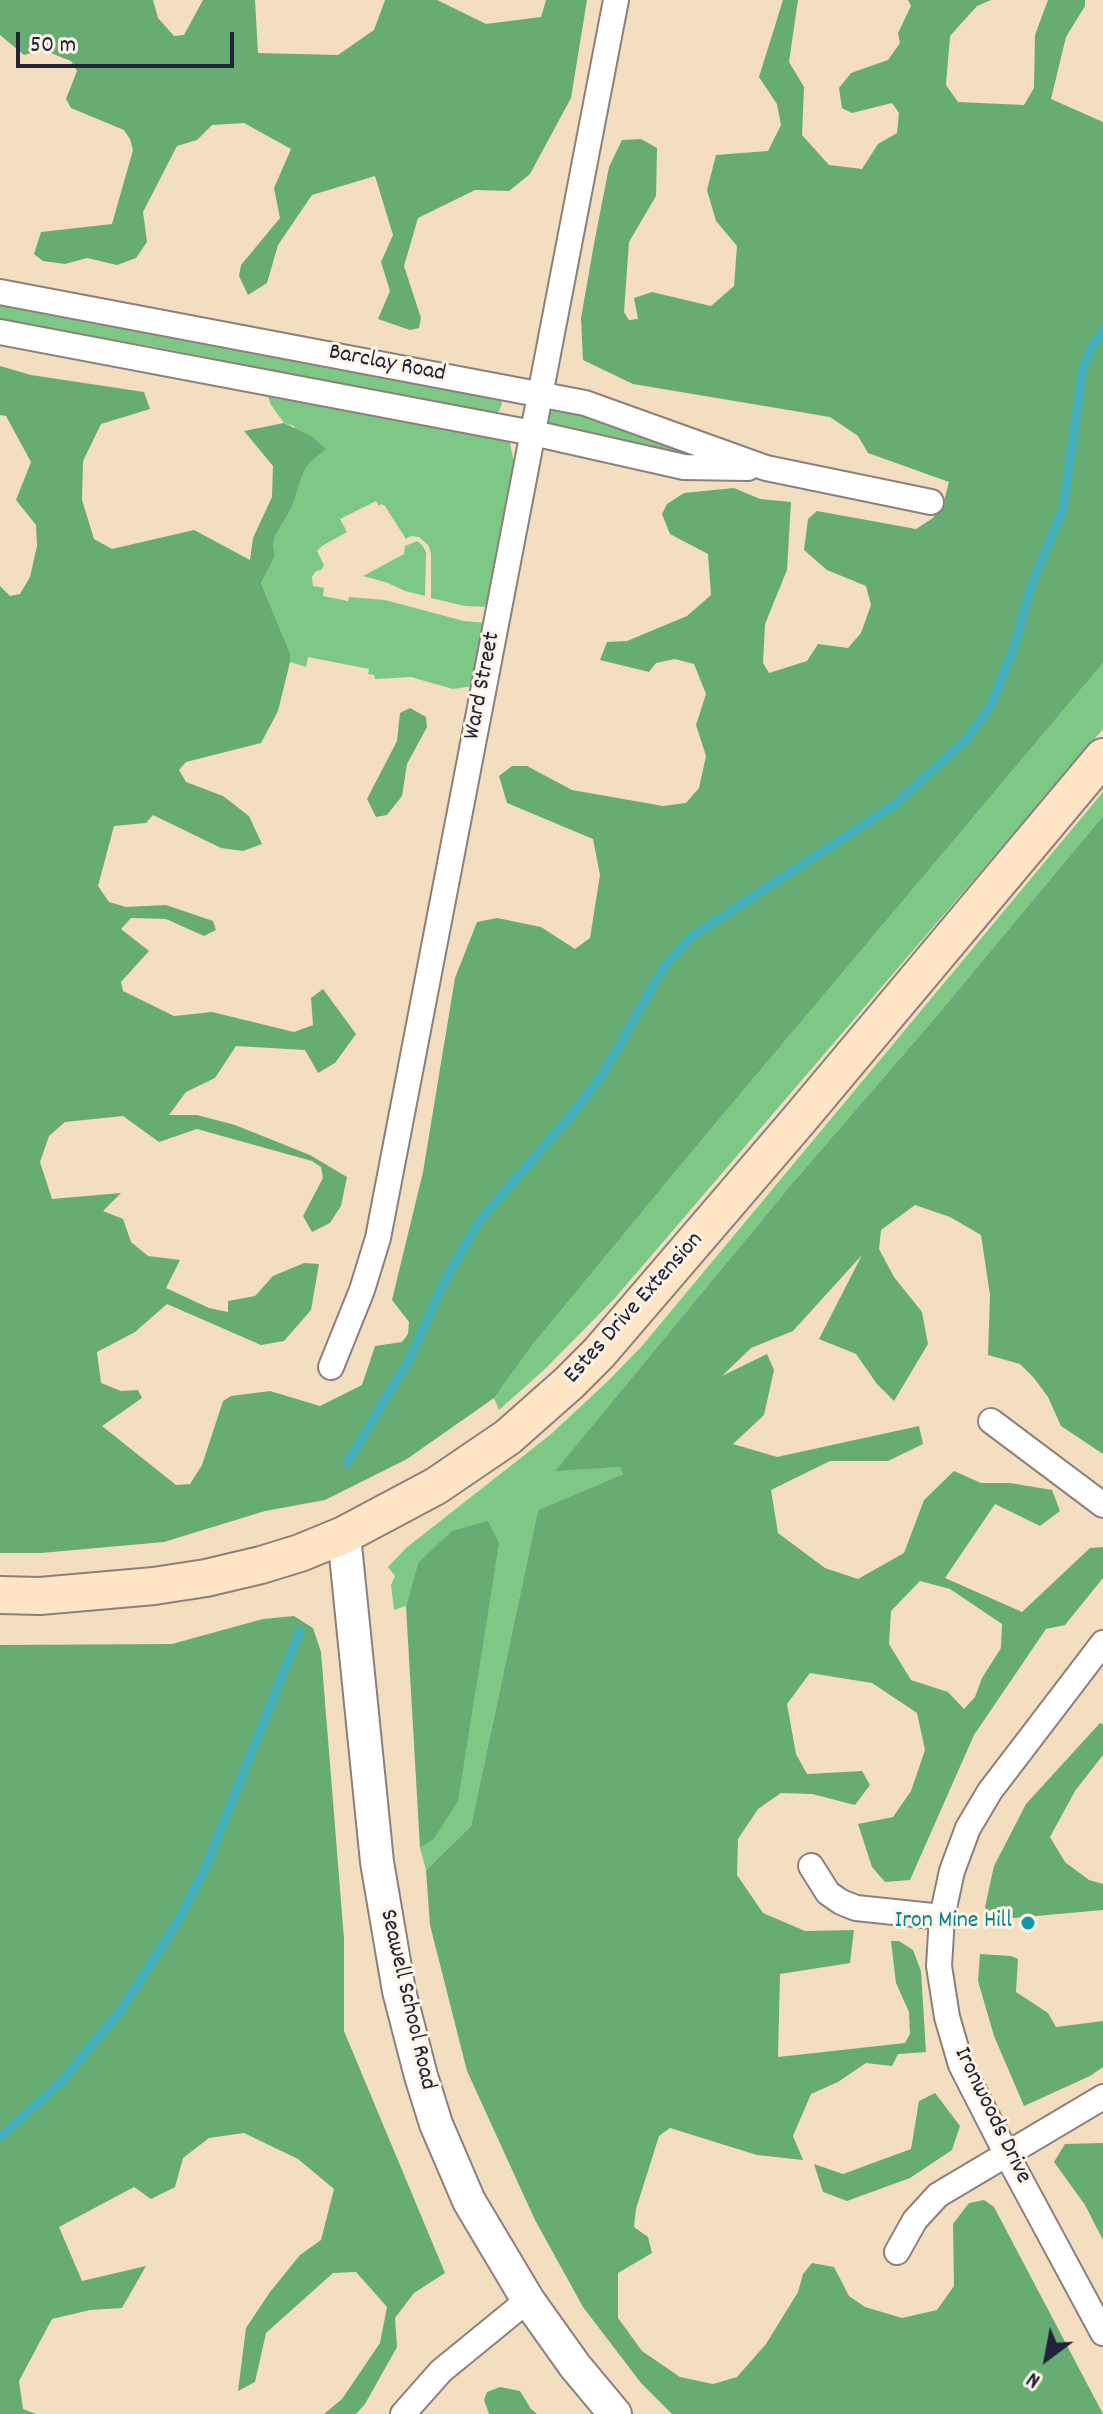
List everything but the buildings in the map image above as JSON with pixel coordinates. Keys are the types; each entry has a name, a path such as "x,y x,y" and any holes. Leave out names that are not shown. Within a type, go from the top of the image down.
{"main road":[{"name":"Estes Drive Extension","path":"0,1595 96,1592 206,1578 287,1557 344,1535 403,1505 508,1437 599,1353 1103,757"}],"street":[{"name":"Ward Street","path":"331,1367 362,1290 378,1238 616,0"},
{"name":"Barclay Road","path":"0,292 585,403 766,468 931,502"},
{"name":"Barclay Road","path":"0,332 533,433 684,467 766,468"},
{"path":"991,1421 1103,1505"},
{"name":"Seawell School Road","path":"344,1535 377,1862 408,2032 436,2124 464,2188 528,2300 575,2366 615,2414"},
{"name":"Ironwoods Drive","path":"1103,1643 990,1791 968,1828 952,1871 942,1917 939,1966 947,2017 961,2065 1103,2333"},
{"path":"811,1866 828,1893 856,1908 942,1917"},
{"path":"897,2252 915,2220 938,2195 1103,2097"},
{"path":"403,2414 441,2371 528,2300"}],"green space":[{"path":"0,0 153,0 158,18 174,36 184,35 203,0 255,0 258,53 338,55 374,30 385,0 437,0 486,24 541,17 546,0 587,0 571,98 530,174 509,191 475,190 418,218 404,266 421,318 419,328 410,330 378,319 390,291 381,262 393,235 375,176 312,195 278,245 267,283 248,295 239,276 241,265 280,218 274,188 291,149 244,123 212,125 197,140 177,146 143,212 147,242 136,258 117,265 87,258 65,264 43,261 34,254 41,232 112,224 133,150 124,130 71,108 66,99 77,71 71,61 43,50 24,55 0,35"},
{"path":"783,0 798,0 789,62 804,87 802,135 829,165 862,169 878,144 897,133 899,113 892,103 852,113 842,108 839,88 851,73 888,60 900,43 898,33 911,6 908,0 991,0 977,6 950,36 946,85 958,102 1024,105 1034,88 1035,35 1048,0 1085,0 1085,6 1066,37 1051,99 1103,122 1103,663 700,1142 534,1343 494,1398 407,1459 325,1500 265,1511 164,1542 41,1553 0,1553 0,586 10,596 20,594 30,577 37,546 36,525 16,500 31,462 6,416 0,415 0,366 31,375 144,392 150,409 101,424 83,461 82,500 94,539 112,549 194,530 250,560 253,538 272,497 273,466 244,431 284,423 311,436 326,449 304,471 291,509 275,536 275,556 261,583 290,653 278,711 261,743 186,762 179,770 186,782 223,796 249,816 262,844 243,851 221,848 153,815 146,823 114,826 98,886 109,902 126,907 166,905 213,921 216,930 204,936 166,919 131,918 121,929 149,951 121,982 123,991 174,1016 212,1012 294,1032 313,1025 311,998 323,989 356,1034 335,1063 318,1073 305,1050 236,1046 215,1078 186,1092 169,1115 197,1115 235,1125 310,1155 347,1177 341,1206 330,1223 312,1232 303,1216 323,1178 321,1167 312,1161 197,1129 159,1142 123,1116 65,1122 49,1136 40,1162 52,1199 121,1193 103,1211 123,1219 131,1242 148,1256 180,1260 166,1288 209,1308 228,1312 228,1301 255,1296 273,1276 304,1263 319,1264 311,1310 284,1341 261,1345 167,1304 135,1332 97,1352 101,1383 121,1391 138,1390 142,1398 102,1426 176,1485 190,1484 202,1465 223,1401 231,1396 270,1391 320,1406 362,1385 375,1346 402,1342 408,1334 409,1322 392,1300 423,1172 455,978 477,922 497,918 541,927 575,949 590,938 600,875 593,839 507,803 499,776 512,766 527,766 572,790 663,806 686,803 699,788 706,756 696,725 706,694 694,664 675,659 656,663 649,672 600,660 607,642 627,641 687,616 711,595 708,554 670,534 662,514 667,504 684,493 734,488 760,499 791,502 787,570 765,624 763,663 769,673 807,661 818,644 848,648 861,633 871,605 866,586 827,570 804,550 808,519 817,511 916,529 933,518 944,501 949,482 868,453 858,436 830,417 633,384 583,360 581,318 594,244 609,167 622,140 641,139 657,148 656,196 629,242 624,312 629,320 638,319 634,298 652,292 711,306 734,286 737,246 716,221 707,190 716,155 768,151 781,125 777,104 759,77"},
{"path":"0,299 501,398 502,404 494,415 156,347 0,320"},
{"path":"267,394 510,442 514,463 489,607 465,606 431,598 429,546 419,537 406,539 385,506 379,506 376,501 340,519 347,532 317,551 324,565 312,577 313,586 324,588 323,596 348,601 349,597 385,600 464,621 486,623 473,686 453,689 411,677 375,679 374,675 368,674 369,669 308,657 306,667 290,662 290,653 261,583 275,556 275,536 291,509 304,470 310,462 294,426 284,423"},
{"path":"548,403 696,452 697,460 546,429"},
{"path":"417,541 426,552 425,596 363,576 404,554 405,546"},
{"path":"1103,663 1103,729 615,1298 546,1368 499,1410 494,1398 534,1343"},
{"path":"410,708 426,717 427,727 407,764 402,796 387,815 376,817 367,799 397,741 400,713"},
{"path":"1103,792 1103,816 790,1186 556,1470 622,1467 623,1474 538,1510 471,1826 426,1870 420,1848 433,1840 418,1563 406,1606 394,1610 391,1585 395,1576 388,1567 406,1548 550,1435 642,1346"},
{"path":"1103,816 1103,1454 1061,1426 1048,1397 1020,1364 988,1355 990,1295 981,1235 950,1217 915,1205 881,1230 879,1249 894,1277 922,1312 928,1344 894,1401 877,1384 856,1354 819,1339 862,1255 793,1331 751,1348 722,1376 767,1354 774,1370 764,1415 733,1444 777,1457 919,1426 923,1444 888,1461 830,1461 771,1490 778,1533 825,1568 858,1579 904,1553 924,1500 954,1471 981,1483 1010,1483 1052,1490 1060,1511 1040,1526 995,1504 945,1578 1022,1612 1090,1548 1103,1547 1103,1578 1065,1625 1046,1629 974,1735 910,1880 885,1882 872,1867 858,1824 893,1817 911,1791 925,1750 917,1713 872,1683 810,1673 787,1704 796,1754 807,1774 862,1771 870,1785 855,1805 812,1794 781,1793 758,1809 738,1839 737,1875 763,1913 805,1931 854,1930 850,1963 780,1974 778,2057 905,2043 910,2034 909,2012 896,1983 891,1941 899,1941 913,1950 921,1971 926,2052 898,2054 892,2066 866,2063 838,2082 811,2094 793,2136 803,2160 757,2155 670,2128 659,2136 636,2209 634,2227 648,2237 652,2253 618,2273 618,2318 642,2351 680,2377 713,2384 737,2377 766,2344 812,2263 834,2267 849,2296 865,2307 902,2318 937,2310 954,2286 953,2224 969,2203 984,2200 994,2207 1103,2414 672,2414 641,2383 583,2307 535,2220 467,2071 430,1925 426,1870 471,1826 538,1510 623,1474 621,1467 555,1471 790,1186","holes":["920,1581 950,1589 1002,1624 1001,1648 982,1678 975,1697 964,1709 948,1692 911,1680 889,1644 891,1611"]},
{"path":"488,1521 499,1543 458,1801 433,1840 420,1848 406,1606 418,1563 452,1531"},
{"path":"294,1616 313,1628 321,1652 344,1939 344,2031 445,2273 414,2293 395,2318 397,2347 365,2404 356,2414 324,2414 342,2399 380,2343 387,2307 356,2272 333,2273 266,2333 255,2382 238,2391 246,2328 300,2255 321,2240 334,2189 298,2159 244,2133 209,2138 183,2158 175,2187 151,2199 134,2187 59,2227 82,2281 146,2266 122,2308 90,2310 52,2319 19,2381 23,2409 36,2414 0,2414 0,1645 172,1644 263,1619"},
{"path":"1100,1723 1103,1724 1103,1755 1075,1791 1050,1837 1065,1862 1089,1880 1103,1884 1103,1910 991,1920 985,1907 994,1866 1026,1804"},
{"path":"980,1954 1018,1959 1016,1992 1048,2013 1056,2027 1103,2021 1103,2067 1024,2106 994,2036 978,1981"},
{"path":"935,2093 960,2126 952,2150 910,2178 847,2201 823,2192 814,2164 843,2174 911,2149 919,2101"},
{"path":"1103,2143 1103,2240 1085,2205 1054,2162 1065,2144"},
{"path":"500,2387 520,2391 537,2414 489,2414 484,2400 487,2392"}],"waterway":[{"path":"347,1463 411,1356 444,1282 480,1220 603,1074 664,967 691,937 894,805 966,740 991,705 1014,648 1031,586 1063,509 1083,367 1103,331"},
{"path":"0,2137 61,2082 122,2009 178,1921 207,1864 300,1631"}],"place":[{"name":"Iron Mine Hill","path":"1028,1923"}]}
